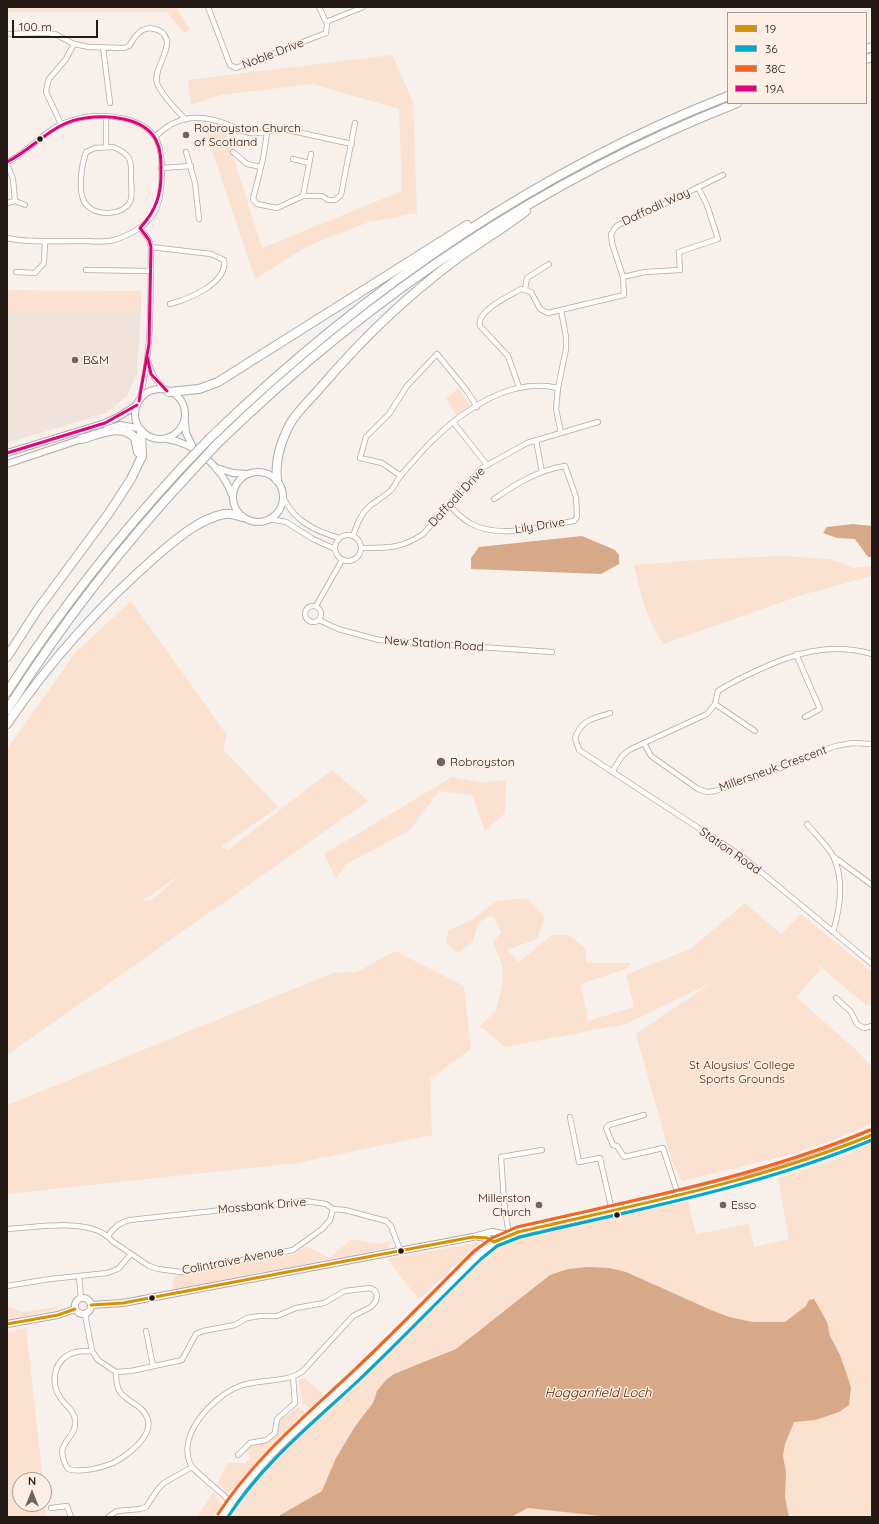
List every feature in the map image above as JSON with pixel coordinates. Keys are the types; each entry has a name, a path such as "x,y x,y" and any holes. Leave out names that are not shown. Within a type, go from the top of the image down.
{"highway":[{"path":"168,392 199,389 218,382 453,232 622,143 727,96"},
{"path":"7,710 45,652 90,590 136,533 217,444 298,369 363,316 440,259 555,189 623,154 735,104"},
{"path":"7,692 38,645 83,583 136,518 210,438 275,377 351,313 435,251 536,188"},
{"path":"277,480 278,455 290,424 296,415 359,345 398,308 458,259 555,189"},
{"path":"7,657 27,624 110,513 136,470 142,456 140,429"},
{"path":"81,439 116,430 129,433 138,443 136,470"},
{"path":"7,724 47,670 80,631 122,588 154,559 189,530 209,519 229,514 242,517"}],"main road":[{"path":"222,1517 231,1502 256,1469 478,1255 494,1242 509,1235 678,1195 795,1165 872,1135"}],"street":[{"name":"Noble Drive","path":"209,7 230,65 236,68 326,33 326,22"},
{"path":"319,7 326,22 364,7"},
{"path":"7,34 55,34 74,44 124,48 129,46 136,34 145,28 153,27 162,32 167,41 166,51 156,76 158,84 184,118"},
{"path":"61,124 46,92 49,79 66,59 74,44"},
{"path":"103,47 110,103"},
{"path":"7,238 45,241 110,241 128,235 140,228 156,209 161,193 161,150 155,137 142,125 124,118 86,117 61,124 26,151 7,163 13,179 14,201"},
{"path":"106,117 106,147"},
{"path":"155,137 165,127 184,118 198,117 216,120 246,132 262,134 276,129 283,129 352,144"},
{"path":"267,133 253,199 257,204 277,208 303,196 322,196 328,200 335,200 341,195 355,123"},
{"path":"106,147 113,147 126,153 130,161 131,200 124,209 117,213 106,213 92,209 84,202 81,181 83,161 86,152 95,148 106,147"},
{"path":"186,152 195,183 199,219"},
{"path":"233,152 247,164 261,167"},
{"path":"303,196 311,154"},
{"path":"293,159 309,163"},
{"path":"161,168 191,166"},
{"name":"Daffodil Way","path":"623,277 612,243 611,234 614,229 618,225 723,175"},
{"path":"519,387 508,356 481,328 479,320 486,311 521,289 525,289 531,292 543,312 548,313 624,295 623,277 645,272 680,270 679,252 718,240 707,205 698,187"},
{"path":"7,203 14,201 25,205"},
{"path":"140,228 151,247 147,359 135,419 140,429"},
{"path":"16,272 35,273 44,263 45,241"},
{"path":"151,247 211,254 224,260 225,267 220,276 206,288 187,299 170,304"},
{"path":"525,289 527,278 549,264"},
{"path":"86,270 150,271"},
{"path":"561,310 566,337 566,349 558,388 556,409 561,433"},
{"path":"401,476 382,463 360,458 366,437 389,414 407,386 437,354 463,386 477,407"},
{"path":"147,359 151,374 168,392"},
{"path":"353,536 359,519 370,506 390,490 432,441 454,423 477,407 504,392 519,387 536,385 558,388"},
{"path":"7,453 105,423 118,417 138,403 144,394 152,390 168,392 174,394 181,400 186,413 186,434 193,447 215,468 226,482 232,495 233,504 242,517 256,522 270,519 286,522 313,539 335,549"},
{"path":"163,438 174,435 185,421"},
{"name":"Daffodil Drive","path":"361,548 397,547 412,542 423,534 487,464 527,443 598,422"},
{"path":"454,423 487,464"},
{"path":"7,464 115,426 140,429 153,437 180,441 193,447"},
{"path":"536,440 542,472"},
{"name":"Lily Drive","path":"449,505 470,523 489,530 518,531 574,521 577,517 578,511 570,476 565,466 542,472 521,480 494,498"},
{"path":"215,468 233,473 248,474 262,472 277,480 287,505 301,521 323,533 339,538 347,535 353,536 358,540 361,552 355,559 351,561 342,560 338,557 335,549 339,538"},
{"path":"232,495 237,482 248,474"},
{"path":"270,519 279,510 283,497"},
{"path":"316,606 342,560"},
{"path":"316,606 321,612 319,620 314,622 309,620 305,614 308,607 316,606"},
{"name":"New Station Road","path":"319,620 338,629 379,640 552,652"},
{"path":"612,772 622,756 629,750 707,714 715,704 718,692 729,684 796,654 816,650 846,649 872,654"},
{"path":"796,654 820,709 806,717"},
{"path":"715,704 755,731"},
{"name":"Station Road","path":"610,713 587,721 580,726 575,738 579,750 742,857 871,963"},
{"name":"Millersneuk Crescent","path":"644,743 652,756 698,789 707,792 715,791 776,770 810,754 836,746 852,743 872,744"},
{"path":"807,824 834,857 872,885"},
{"path":"833,932 837,920 840,900 839,878 834,857"},
{"path":"836,998 851,1012 857,1024 864,1028 872,1026"},
{"path":"644,1115 609,1124 606,1128 613,1145 617,1146 624,1157 662,1148 678,1195"},
{"path":"570,1117 579,1162 600,1158 612,1211"},
{"path":"91,1305 124,1303 473,1237 492,1232 509,1235 504,1202 501,1157 542,1150"},
{"name":"Mossbank Drive","path":"108,1236 114,1227 130,1220 305,1201 326,1204 333,1209 345,1210 386,1221 391,1226 400,1250"},
{"name":"Colintraive Avenue","path":"7,1229 66,1226 84,1227 108,1236 112,1241 131,1254 158,1269 181,1272 294,1250 322,1229 330,1220 333,1209"},
{"path":"473,1237 487,1238 494,1242"},
{"path":"7,1286 107,1273 118,1269 131,1254"},
{"path":"79,1276 81,1298"},
{"path":"84,1314 92,1351 98,1360 116,1372 131,1371 182,1360 196,1334 203,1331 236,1325 247,1318 277,1316 296,1308 324,1303 345,1291 370,1288 374,1290 377,1295 376,1301 371,1307 354,1316 302,1372 293,1378 241,1386 226,1392 200,1418 188,1440 188,1451 192,1467 231,1502"},
{"path":"81,1298 88,1300 91,1305 90,1310 84,1314 80,1314 74,1309 76,1301 81,1298"},
{"path":"7,1324 58,1315 74,1309"},
{"path":"146,1331 153,1366"},
{"path":"92,1351 77,1352 66,1356 60,1362 54,1373 56,1385 61,1398 74,1414 76,1424 62,1447 62,1455 68,1469 76,1471 112,1463 130,1451 145,1436 148,1421 138,1406 120,1393 117,1384 116,1372"},
{"path":"238,1455 250,1444 266,1440 275,1433 277,1419 295,1403 293,1378"},
{"path":"108,1517 117,1511 146,1507 164,1483 192,1467"},
{"path":"52,1508 67,1506 71,1517"}],"shaded area":[{"path":"7,312 141,312 137,373 127,396 106,413 7,443"}],"green space":[{"path":"7,7 176,7 190,30 184,33 167,12 7,12"},
{"path":"392,55 413,102 417,213 369,222 308,246 255,279 204,127 216,127 225,131 262,248 402,191 399,109 313,84 220,95 191,105 188,80"},
{"path":"7,290 141,291 141,312 7,312"},
{"path":"458,388 470,405 456,415 446,399"},
{"path":"784,556 830,559 853,568 872,566 872,576 802,595 663,644 652,625 645,606 634,565 711,559"},
{"path":"131,601 227,735 223,749 278,807 221,847 228,850 332,770 368,801 7,1055 7,749 76,652","holes":["181,874 152,900 144,901"]},
{"path":"452,777 482,783 506,780 505,813 485,831 472,795 439,791 409,831 346,864 336,879 324,854"},
{"name":"St Aloysius' College Sports Grounds","path":"526,898 545,917 537,939 507,950 519,962 552,935 569,935 585,948 587,963 631,963 626,969 581,984 588,1021 634,1007 626,975 690,949 745,903 781,934 801,914 872,972 872,1003 867,1006 814,961 821,969 796,997 856,1050 872,1067 872,1123 802,1150 755,1164 682,1181 671,1159 636,1034 713,982 626,1024 505,1047 480,1026 496,1011 503,982 502,965 493,943 501,932 495,918 490,916 478,923 473,941 458,953 446,942 448,931 473,919 497,901"},
{"path":"395,951 464,986 471,1049 430,1079 432,1135 297,1163 7,1194 7,1105 333,973 357,972"},
{"name":"Hogganfield Loch","path":"872,1143 872,1517 232,1517 251,1488 287,1450 490,1252 510,1238 688,1201 696,1234 749,1224 754,1247 789,1239 778,1178 840,1158"},
{"path":"352,1239 378,1244 391,1241 388,1248 172,1290 174,1276 295,1254 306,1246 329,1258"},
{"path":"480,1242 419,1299 387,1259"},
{"path":"10,1307 22,1312 57,1307 58,1309 7,1320 7,1310"},
{"path":"26,1328 42,1472 12,1472 12,1512 46,1512 46,1517 7,1517 7,1331"},
{"path":"305,1378 323,1395 310,1409 303,1403 298,1380"},
{"path":"297,1407 306,1412 253,1465 231,1491 226,1491 217,1483 228,1463 245,1463 250,1459 247,1451 249,1447 267,1442 277,1433 280,1423 284,1417"},
{"path":"213,1492 222,1505 213,1517 197,1517"}],"water":[{"path":"853,524 872,526 872,557 868,557 855,539 837,538 823,533 827,527"},
{"path":"582,536 615,550 619,555 619,564 601,574 471,569 471,558 479,547"},
{"name":"Hogganfield Loch","path":"587,1267 609,1268 626,1272 711,1310 729,1317 752,1322 785,1322 806,1306 809,1300 814,1299 827,1322 830,1336 840,1355 851,1388 849,1405 839,1412 815,1420 794,1422 785,1444 783,1456 786,1472 785,1497 789,1517 609,1517 528,1508 511,1517 277,1517 322,1491 336,1458 356,1425 373,1403 377,1391 386,1380 394,1374 456,1349 550,1275 568,1269"}],"transit line":[{"name":"19A","path":"7,162 53,130 73,120 104,117 125,119 143,126 150,132 158,144 161,162 161,178 157,201 146,222 140,228"},
{"name":"19A","path":"139,401 149,344 151,247 149,240 140,228"},
{"name":"19A","path":"147,356 151,374 167,391"},
{"name":"19A","path":"7,453 105,423 137,405"},
{"name":"38C","path":"218,1514 232,1494 263,1457 382,1343 474,1251 492,1238 517,1227 651,1197 739,1174 826,1147 870,1130"},
{"name":"19","path":"91,1305 123,1303 473,1237 487,1238 494,1242 518,1232 697,1191 741,1179 828,1152 872,1135"},
{"name":"36","path":"228,1517 242,1497 272,1462 374,1366 481,1259 497,1246 520,1237 698,1196 742,1184 829,1157 872,1140"},
{"name":"19","path":"7,1324 58,1315 75,1309"}],"place":[{"name":"Robroyston Church of Scotland","path":"186,135"},
{"name":"B&M","path":"75,360"},
{"name":"Robroyston","path":"441,762"},
{"name":"Millerston Church","path":"539,1205"},
{"name":"Esso","path":"723,1205"}]}
